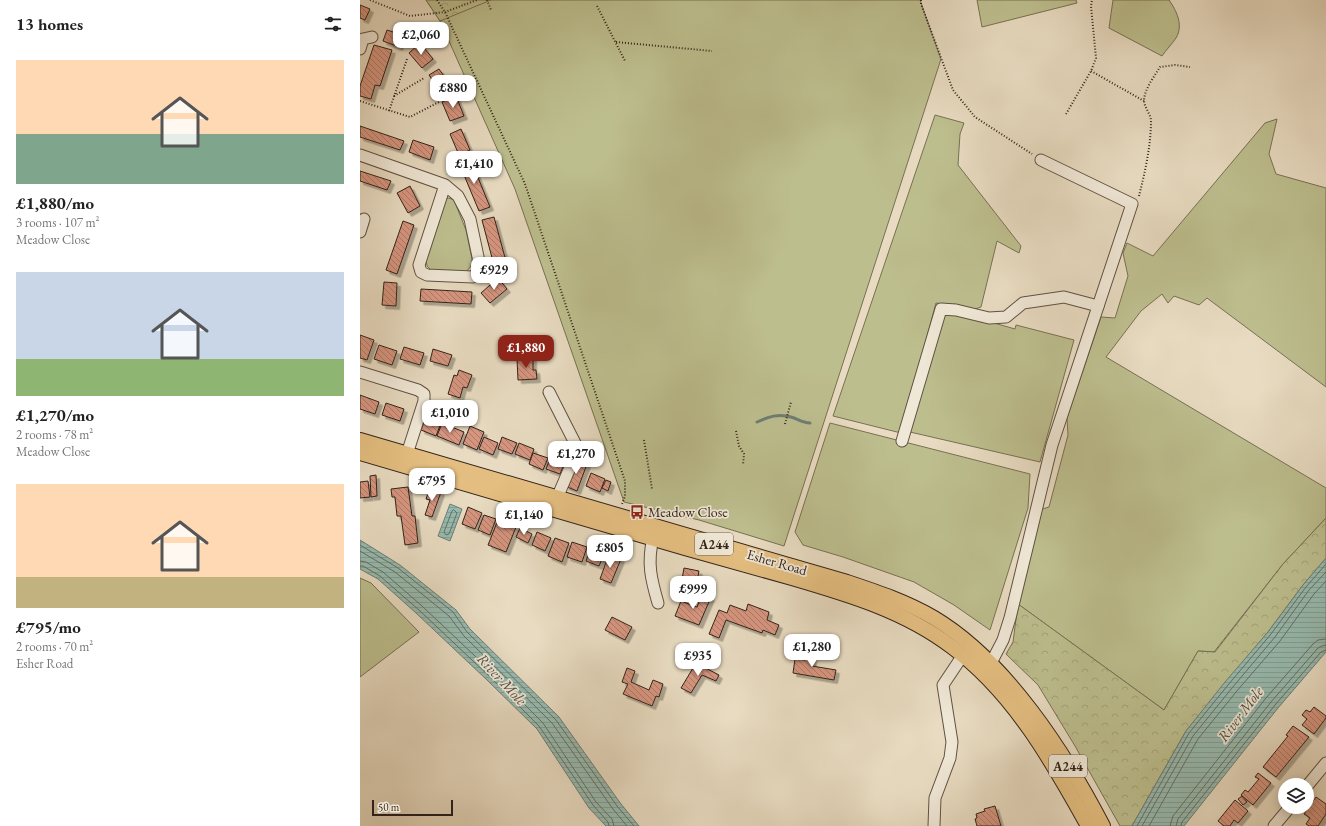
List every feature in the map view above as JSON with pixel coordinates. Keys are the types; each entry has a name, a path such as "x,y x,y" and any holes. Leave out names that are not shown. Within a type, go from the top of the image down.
{"main road":[{"name":"Esher Road","path":"360,440 821,574 883,594 922,612 946,626 975,647 1025,703 1057,747 1095,825"},
{"name":"Esher Road","path":"360,453 815,585 874,605 926,629 963,655 996,687 1027,726 1095,825"}],"street":[{"path":"360,49 363,39 372,36"},
{"path":"360,155 445,185 458,196 470,219 480,266 478,272 473,277 427,275 421,272 419,265 445,185"},
{"path":"991,664 1003,640 1010,618 1052,445 1132,204 1041,160"},
{"path":"360,232 364,219"},
{"path":"902,441 941,309 956,310 989,318 1006,317 1024,303 1064,297 1098,306"},
{"path":"364,373 418,390 424,394 424,401 407,454"},
{"path":"548,392 578,449 557,498"},
{"path":"653,538 650,552 650,569 658,603"},
{"path":"934,826 935,798 950,758 952,742 943,685 963,655"},
{"path":"1314,778 1326,763"},
{"path":"1274,826 1284,814"}],"path":[{"path":"370,0 410,16 445,12 477,0"},
{"path":"437,0 445,12 525,184 625,481 622,507"},
{"path":"487,0 490,10"},
{"path":"921,0 921,4 953,90 975,117 1041,160"},
{"path":"1066,114 1091,71 1096,58 1091,6 1092,0"},
{"path":"597,6 626,61"},
{"path":"616,42 712,51"},
{"path":"389,111 406,59"},
{"path":"1144,101 1148,87 1160,66 1190,66"},
{"path":"1091,71 1144,101 1151,118 1150,141 1145,172 1137,204 1132,204"},
{"path":"393,97 424,78"},
{"path":"360,101 410,117 439,102"},
{"path":"785,424 791,402"},
{"path":"736,431 739,446 744,454 743,465"},
{"path":"644,440 652,489"}],"green space":[{"path":"426,0 920,0 941,59 784,546 699,520 624,502 515,189 440,21"},
{"path":"426,0 491,0 440,21"},
{"path":"977,0 1076,0 1077,3 982,27"},
{"path":"1113,0 1169,0 1178,18 1179,28 1176,38 1162,56 1109,28"},
{"path":"935,115 964,123 960,134 958,165 1021,246 1019,253 997,241 981,307 972,310 936,303 901,433 833,416"},
{"path":"1277,119 1269,154 1276,174 1326,188 1326,387 1207,298 1199,305 1174,296 1168,303 1162,294 1141,311 1106,357 1326,488 1326,518 1283,564 1214,652 1198,651 1164,710 1018,604 1039,510 1049,507 1068,435 1067,418 1101,317 1115,318 1128,276 1123,253 1127,243 1153,256 1265,123"},
{"path":"449,198 454,200 466,230 472,259 471,266 466,272 432,271 427,266 426,259 445,199"},
{"path":"952,311 1015,329 1016,325 1074,340 1040,462 910,432 943,316"},
{"path":"830,423 1030,474 1028,508 990,630 954,605 914,582 843,557 803,545 795,532"},
{"path":"1326,518 1326,558 1303,585 1268,632 1186,731 1132,826 1120,826 1075,746 1038,685 1006,654 1013,642 1018,604 1164,710 1198,651 1215,652 1283,564"},
{"path":"360,578 371,583 419,632 360,677"}],"water":[{"path":"450,504 462,509 450,541 438,536"},
{"name":"River Mole","path":"360,540 400,565 456,610 470,629 559,717 621,804 639,826 606,826 589,808 537,729 416,613 378,579 360,569"},
{"name":"River Mole","path":"1326,558 1326,652 1278,708 1184,826 1132,826 1186,731 1225,682 1268,632 1303,585"}],"building":[{"path":"360,5 370,9 365,20 360,18"},
{"path":"387,30 403,35 399,47 383,41"},
{"path":"420,43 433,59 422,68 409,53"},
{"path":"374,45 392,50 380,86 375,85 371,99 360,96 360,86"},
{"path":"439,69 451,86 441,93 429,75"},
{"path":"456,96 464,116 450,121 442,102"},
{"path":"360,126 404,141 400,150 360,137"},
{"path":"461,129 470,150 459,155 450,134"},
{"path":"413,140 434,147 430,160 409,152"},
{"path":"470,158 490,207 479,211 459,163"},
{"path":"360,171 391,181 387,190 360,181"},
{"path":"410,186 420,206 408,213 397,193"},
{"path":"494,217 507,265 495,269 482,220"},
{"path":"403,221 414,225 397,274 386,270"},
{"path":"498,278 507,289 490,303 481,293"},
{"path":"384,282 397,283 396,306 382,305"},
{"path":"421,289 472,292 471,304 420,301"},
{"path":"360,335 374,340 367,360 360,358"},
{"path":"534,339 534,346 532,346 533,358 517,359 516,340"},
{"path":"379,345 397,351 392,365 374,359"},
{"path":"404,347 424,353 420,365 400,359"},
{"path":"433,349 452,355 448,366 430,361"},
{"path":"533,358 533,370 536,370 537,379 518,380 517,359"},
{"path":"459,370 472,375 467,388 463,387 460,398 448,394 454,375 457,376"},
{"path":"360,395 379,402 375,414 360,409"},
{"path":"386,403 404,409 400,421 382,415"},
{"path":"426,417 441,423 436,436 421,430"},
{"path":"442,423 464,432 459,445 437,436"},
{"path":"470,426 484,432 477,450 463,444"},
{"path":"484,437 498,443 493,455 479,449"},
{"path":"502,437 517,443 512,454 498,449"},
{"path":"519,443 534,449 530,460 515,454"},
{"path":"533,453 548,458 543,470 529,464"},
{"path":"551,456 565,462 560,474 546,469"},
{"path":"576,459 587,464 577,491 565,486"},
{"path":"591,473 605,479 600,492 586,486"},
{"path":"376,475 377,496 371,497 370,476"},
{"path":"606,480 611,482 608,491 602,488"},
{"path":"368,481 370,497 360,498 360,482"},
{"path":"408,487 412,516 415,516 418,543 405,545 401,516 397,516 395,497 392,497 391,489"},
{"path":"430,488 441,492 432,517 425,515 430,500 426,499"},
{"path":"468,507 482,513 475,529 462,524"},
{"path":"484,515 496,519 490,535 478,530"},
{"path":"498,520 516,527 506,552 488,545"},
{"path":"520,528 532,534 528,543 516,537"},
{"path":"537,532 551,538 545,551 532,545"},
{"path":"555,538 569,543 562,562 548,556"},
{"path":"572,542 587,547 582,562 567,557"},
{"path":"591,547 605,552 599,566 586,561"},
{"path":"609,554 621,559 611,583 600,579"},
{"path":"684,568 699,571 697,581 682,579"},
{"path":"702,594 711,597 699,625 675,616 681,601 697,607"},
{"path":"748,604 769,612 767,620 779,625 775,635 763,630 762,633 726,620 719,638 709,634 719,610 727,613 730,605 746,611"},
{"path":"612,617 632,627 625,640 605,630"},
{"path":"808,648 814,649 812,666 836,670 834,680 793,673 795,659 805,660"},
{"path":"696,663 719,675 716,681 702,675 691,693 681,688"},
{"path":"627,668 635,671 631,682 649,690 653,680 663,684 659,697 656,696 652,706 623,694 628,684 622,682"},
{"path":"1314,707 1326,716 1326,718 1314,734 1302,725 1307,719 1302,715 1306,710 1310,712"},
{"path":"1293,726 1309,737 1276,777 1263,767 1288,736 1286,735"},
{"path":"1258,773 1271,783 1253,805 1241,795 1245,790 1248,792 1259,779 1255,777"},
{"path":"1242,796 1247,802 1243,805 1238,799"},
{"path":"1316,797 1326,804 1326,814 1318,826 1309,826 1306,824 1310,818 1304,814 1314,814 1314,800"},
{"path":"1235,800 1248,811 1238,823 1234,820 1230,826 1224,826 1218,821"},
{"path":"995,806 1001,826 977,826 975,819 977,818 976,814 985,811 984,809"}],"waterway":[{"path":"757,422 769,417 782,415 810,423"}],"place":[{"name":"Meadow Close","path":"637,512"}]}
